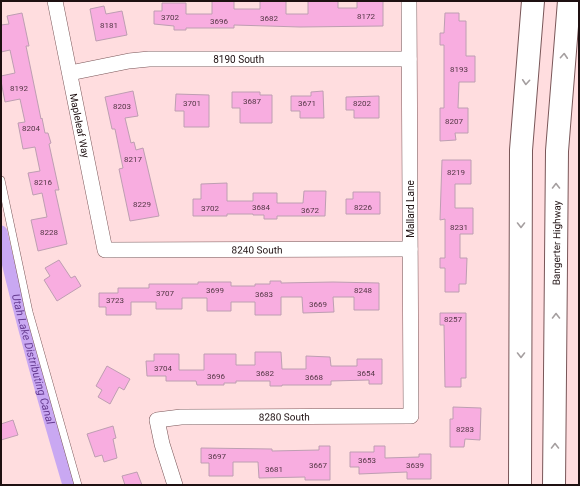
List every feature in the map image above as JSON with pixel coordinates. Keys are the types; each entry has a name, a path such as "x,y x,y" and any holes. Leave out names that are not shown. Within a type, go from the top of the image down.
{"highway":[{"path":"520,485 521,150 533,1"},
{"name":"Bangerter Highway","path":"554,485 557,151 569,1"}],"street":[{"name":"Mapleleaf Way","path":"55,1 105,250"},
{"name":"Mallard Lane","path":"409,1 411,416"},
{"name":"8190 South","path":"70,73 129,61 149,59 409,59"},
{"name":"8240 South","path":"105,250 410,249"},
{"name":"8280 South","path":"175,485 162,444 157,420 181,417 411,416"}],"lane":[{"path":"1,180 29,312 78,485"}],"building":[{"path":"212,1 234,1 234,9 260,9 260,1 286,1 286,14 308,14 308,1 338,1 338,8 357,8 357,1 383,1 383,26 300,27 234,25 234,28 186,28 186,30 174,30 174,26 154,24 154,11 162,11 162,3 186,3 186,14 212,14"},
{"path":"104,6 106,14 122,11 127,35 96,41 90,9"},
{"path":"22,13 29,46 26,46 41,119 42,118 45,133 48,133 51,143 49,144 59,190 55,190 67,244 38,251 31,220 47,217 42,193 33,195 28,173 40,171 35,147 23,149 18,123 25,122 20,99 5,102 1,81 1,76 15,73 10,50 1,52 1,25 9,24 7,16"},
{"path":"445,13 459,13 459,21 466,21 466,56 475,56 475,82 459,82 458,108 468,108 468,133 455,133 456,140 440,141 440,108 444,108 444,45 440,45 440,33 444,33"},
{"path":"133,91 138,116 125,118 131,143 134,142 136,150 143,148 159,216 130,221 119,169 123,168 115,129 112,129 105,97"},
{"path":"323,91 324,118 300,118 300,111 291,111 291,96 311,96 311,92"},
{"path":"232,92 260,92 260,95 272,95 272,123 240,123 240,108 232,108"},
{"path":"176,94 209,95 209,127 184,127 184,111 175,111"},
{"path":"379,96 379,118 354,118 354,110 346,110 346,97"},
{"path":"442,160 471,160 471,184 455,184 455,208 473,208 473,234 460,234 460,258 467,258 466,284 459,284 459,292 445,292 445,268 440,268 440,258 445,258 445,219 440,220"},
{"path":"227,183 227,201 253,201 253,193 277,193 277,203 303,203 304,191 326,191 325,216 277,216 277,219 264,219 264,215 253,214 193,216 193,199 201,199 201,184"},
{"path":"353,192 380,192 380,214 346,214 346,199 353,199"},
{"path":"59,260 71,278 75,276 81,286 57,301 44,280 50,276 45,268"},
{"path":"270,281 281,281 281,283 379,283 379,310 354,310 354,297 333,297 334,312 303,313 302,297 281,297 281,315 255,315 255,302 231,302 231,311 207,311 207,298 182,298 182,309 156,309 156,302 131,302 131,315 106,315 106,307 99,307 99,293 118,293 118,288 149,288 149,284 198,284 198,282 231,282 231,286 255,286 255,284 270,284"},
{"path":"440,313 466,313 466,378 461,378 461,387 445,387 444,325 440,325"},
{"path":"255,352 281,352 282,369 306,369 306,356 330,357 331,366 357,366 357,359 382,359 382,384 369,384 369,380 331,381 331,385 270,386 270,381 236,381 236,383 224,383 224,385 197,385 196,381 166,381 166,376 147,376 146,361 154,361 154,354 179,354 179,370 204,370 204,354 236,354 236,365 255,365"},
{"path":"107,366 130,379 124,390 119,387 110,404 98,397 102,390 96,386"},
{"path":"453,407 481,408 480,440 465,439 464,447 450,447 450,419 453,419"},
{"path":"13,420 18,435 1,440 1,424"},
{"path":"113,426 116,438 113,439 117,458 104,462 102,455 95,457 87,434"},
{"path":"319,446 330,446 330,480 305,480 305,477 259,478 258,462 233,462 233,476 209,476 209,463 201,463 201,448 272,449 272,451 319,450"},
{"path":"374,446 385,446 385,458 419,457 419,454 431,454 431,479 407,479 407,472 359,474 359,467 350,467 350,452 374,452"},
{"path":"137,472 142,485 125,485 122,476"}],"waterway":[{"name":"Utah Lake Distributing Canal","path":"1,232 16,296 50,422 69,485"}]}
